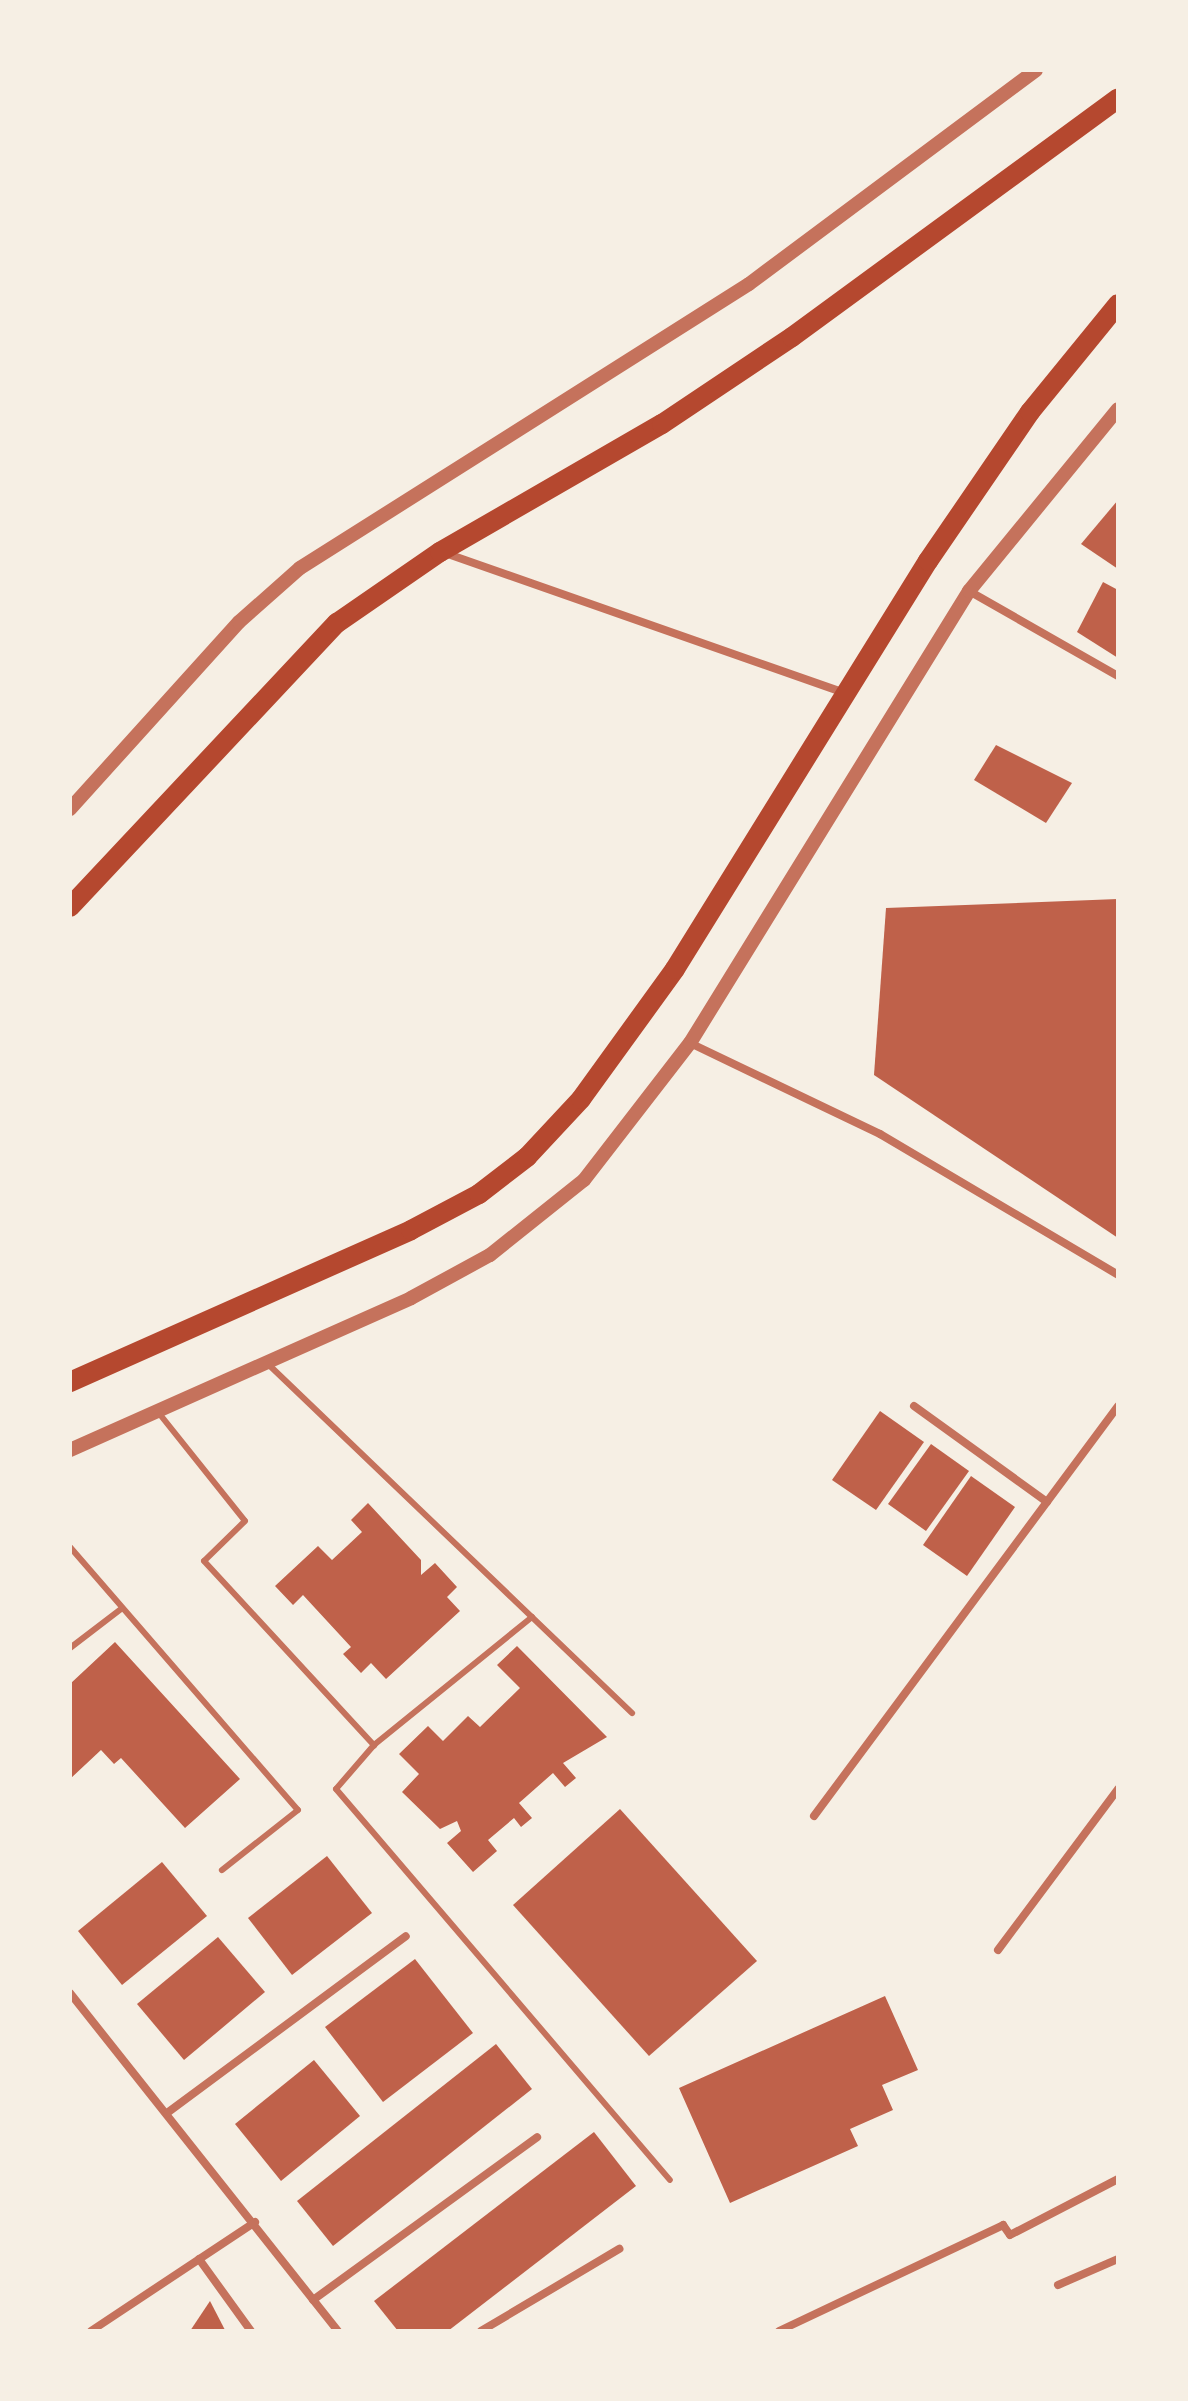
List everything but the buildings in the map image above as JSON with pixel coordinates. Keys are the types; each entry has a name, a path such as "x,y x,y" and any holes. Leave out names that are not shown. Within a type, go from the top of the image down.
{"main road":[{"path":"70,907 337,623 440,552 662,424 779,346 1118,98"},
{"path":"70,1382 411,1230 479,1194 527,1157 581,1099 675,969 842,692 1030,412 1118,304"}],"street":[{"path":"70,809 239,622 300,568 749,284 1036,70"},
{"path":"70,1450 269,1365 411,1298 542,1218 584,1180 690,1043 969,591 1118,409"},
{"path":"440,552 842,692"},
{"path":"969,591 1118,676"},
{"path":"690,1043 973,1184 1118,1275"},
{"path":"914,1406 1047,1502"},
{"path":"814,1816 1118,1406"},
{"path":"998,1950 1118,1789"},
{"path":"167,2113 406,1936"},
{"path":"70,1993 255,2222 338,2331"},
{"path":"313,2300 537,2137"},
{"path":"779,2331 1003,2225 1010,2235 1118,2179"},
{"path":"91,2331 255,2222"},
{"path":"481,2331 619,2249"},
{"path":"199,2259 251,2331"},
{"path":"1058,2285 1118,2259"}],"lane":[{"path":"269,1365 632,1713"},
{"path":"158,1412 245,1521 204,1561 374,1745"},
{"path":"70,1547 298,1810 222,1870"},
{"path":"70,1648 121,1609"},
{"path":"532,1617 374,1745 336,1789 670,2180"}]}
